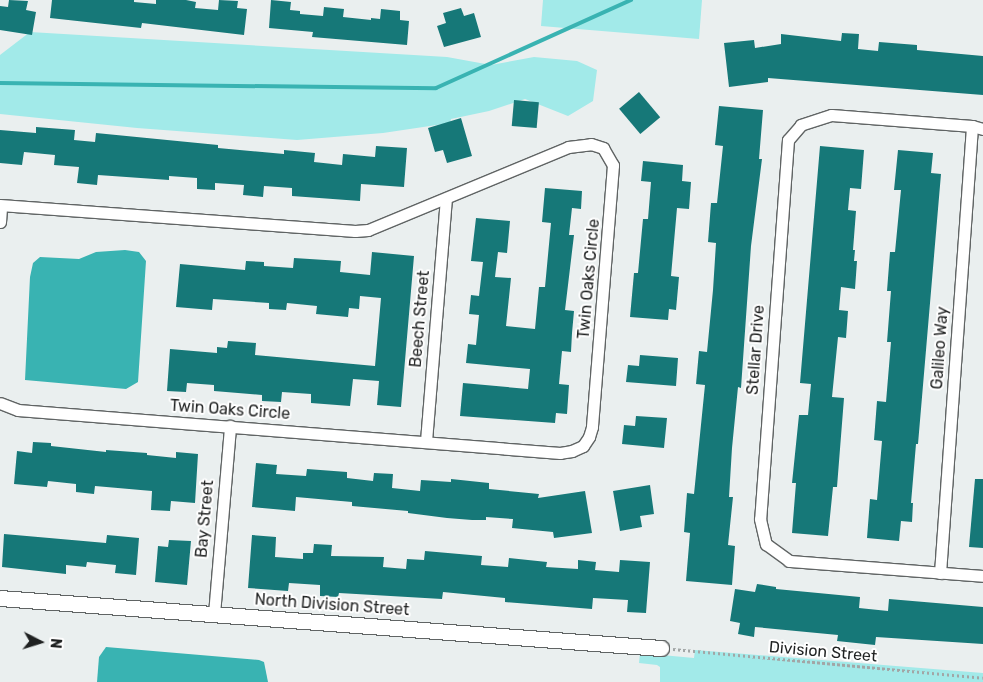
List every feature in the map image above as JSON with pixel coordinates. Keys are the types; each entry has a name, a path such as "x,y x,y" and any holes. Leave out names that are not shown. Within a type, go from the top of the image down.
{"street":[{"name":"Stellar Drive","path":"978,127 830,115 800,125 788,140 760,519 766,544 789,561 983,576"},
{"name":"Galileo Way","path":"940,573 978,127"},
{"name":"Twin Oaks Circle","path":"0,222 1,206 339,232 368,230 446,199 568,146 591,144 602,148 613,165 592,427 589,437 583,446 572,452 560,453 18,410 0,403"},
{"name":"Beech Street","path":"426,441 446,199"},
{"name":"Bay Street","path":"214,614 230,426"},
{"name":"North Division Street","path":"0,598 661,648"}],"path":[{"name":"Division Street","path":"661,648 983,678"}],"shaded area":[{"path":"543,0 702,0 699,39 541,26"},
{"path":"30,32 447,57 491,65 534,57 577,61 597,70 593,101 568,116 525,99 489,111 451,119 450,123 383,133 297,140 137,128 0,114 0,55"},
{"path":"125,250 139,252 146,261 138,382 126,389 25,380 30,277 33,263 40,257 79,259 96,252"},
{"path":"106,647 259,660 264,662 268,682 97,682 99,657"},
{"path":"695,650 983,673 983,682 660,682 660,667 639,663 640,653 694,658"}],"building":[{"path":"9,0 28,1 26,10 36,12 32,35 0,30 0,6 8,7"},
{"path":"52,0 134,0 134,2 156,4 156,0 186,0 196,2 195,8 218,10 219,0 238,1 237,8 247,9 244,35 142,23 141,28 50,18"},
{"path":"271,0 291,2 290,10 300,11 300,14 323,16 324,7 344,9 343,17 371,20 371,18 380,19 381,9 400,11 400,20 409,21 407,45 312,37 313,32 269,28"},
{"path":"461,8 464,16 474,13 481,37 444,47 437,26 446,23 443,13"},
{"path":"842,33 859,34 858,49 878,51 879,42 917,45 917,50 983,56 983,95 768,78 768,82 729,87 724,43 754,40 755,48 781,44 781,34 841,41"},
{"path":"639,92 660,117 640,134 619,109"},
{"path":"514,100 539,102 537,128 512,126"},
{"path":"719,106 763,110 759,159 762,159 751,246 741,388 738,387 732,448 729,497 733,497 728,545 735,546 732,585 686,581 690,533 684,532 687,493 694,494 705,385 696,384 699,351 707,352 713,290 716,243 708,242 711,203 717,203 723,146 715,145"},
{"path":"461,118 472,156 447,163 443,150 435,152 428,128"},
{"path":"36,127 75,130 74,140 95,142 96,133 218,145 218,148 284,154 284,150 315,153 314,162 342,165 343,154 375,157 376,146 407,148 404,187 361,184 360,201 292,196 292,188 264,186 263,197 243,195 244,185 215,183 215,190 197,189 197,178 169,176 169,180 98,175 97,185 77,183 79,167 54,165 55,155 24,152 22,165 0,163 0,130 36,133"},
{"path":"820,146 864,150 861,189 850,188 848,210 856,211 853,250 855,250 854,261 857,261 855,289 841,287 839,310 848,311 846,338 838,337 832,397 844,398 837,487 833,487 828,536 792,533 796,483 792,483 799,415 808,415 811,384 800,383"},
{"path":"898,150 933,153 931,173 941,174 918,444 916,444 911,503 913,503 912,522 901,521 899,541 867,538 870,499 877,500 882,441 874,440 877,401 886,402 891,342 887,342 891,291 887,291 890,252 895,252 901,190 894,190"},
{"path":"643,161 683,165 682,181 691,182 689,209 677,208 671,276 679,277 676,310 669,309 668,320 630,317 634,273 638,273 643,219 648,219 651,182 641,181"},
{"path":"545,188 582,191 581,209 572,208 569,235 574,235 565,310 574,311 571,352 562,351 559,384 569,385 567,414 556,413 555,423 460,416 463,383 528,389 530,369 466,363 468,344 476,345 479,315 469,314 471,295 479,296 483,262 471,261 476,218 510,221 507,253 498,252 495,277 511,278 506,326 535,329 539,287 545,287 551,223 542,222"},
{"path":"372,252 414,256 401,407 377,405 379,381 353,379 350,406 311,403 311,394 282,392 281,402 262,401 262,395 214,391 214,385 187,383 186,392 167,391 170,349 217,353 217,347 227,348 228,341 256,343 255,355 375,366 381,298 360,296 359,309 349,308 348,317 316,314 317,306 287,303 286,310 269,309 269,303 213,299 212,310 176,307 180,264 245,270 246,261 264,262 264,266 293,268 294,258 341,261 340,272 370,275"},
{"path":"640,355 678,358 676,386 626,382 628,365 639,366"},
{"path":"636,416 667,418 664,448 622,444 624,425 635,426"},
{"path":"33,442 51,443 51,446 106,452 106,450 147,453 147,455 176,458 176,452 198,454 195,503 171,501 170,511 151,510 152,491 95,486 94,494 76,492 76,484 48,481 47,487 14,484 17,451 32,453"},
{"path":"256,463 277,465 276,474 306,476 307,469 347,472 347,478 373,481 374,473 393,474 392,488 420,491 421,480 451,482 451,479 489,483 489,489 539,494 538,498 585,491 592,533 554,538 553,532 512,528 513,519 486,517 486,520 472,520 447,518 408,513 408,511 352,506 352,502 296,497 295,511 252,507"},
{"path":"975,479 983,479 983,548 969,547"},
{"path":"650,485 654,514 640,516 642,527 620,531 613,491"},
{"path":"4,534 106,543 107,535 139,538 136,575 115,573 116,565 87,562 86,567 66,565 66,574 2,567"},
{"path":"252,535 276,537 275,557 303,559 303,553 313,553 314,544 332,545 331,556 384,557 383,567 406,569 407,559 424,560 425,551 482,556 481,565 508,567 509,558 547,562 546,567 578,569 578,560 596,562 595,570 619,572 620,560 650,562 646,613 627,612 628,600 593,598 592,609 505,602 505,598 443,592 442,599 339,593 338,597 320,596 320,585 289,583 288,591 248,588"},
{"path":"169,540 191,541 187,585 155,582 158,546 168,547"},
{"path":"757,584 776,587 776,589 860,597 859,608 888,611 889,599 983,607 983,644 876,637 875,645 837,641 838,635 755,627 754,637 738,634 740,623 730,621 735,589 755,592"}],"waterway":[{"path":"0,83 436,88 631,0"}]}
